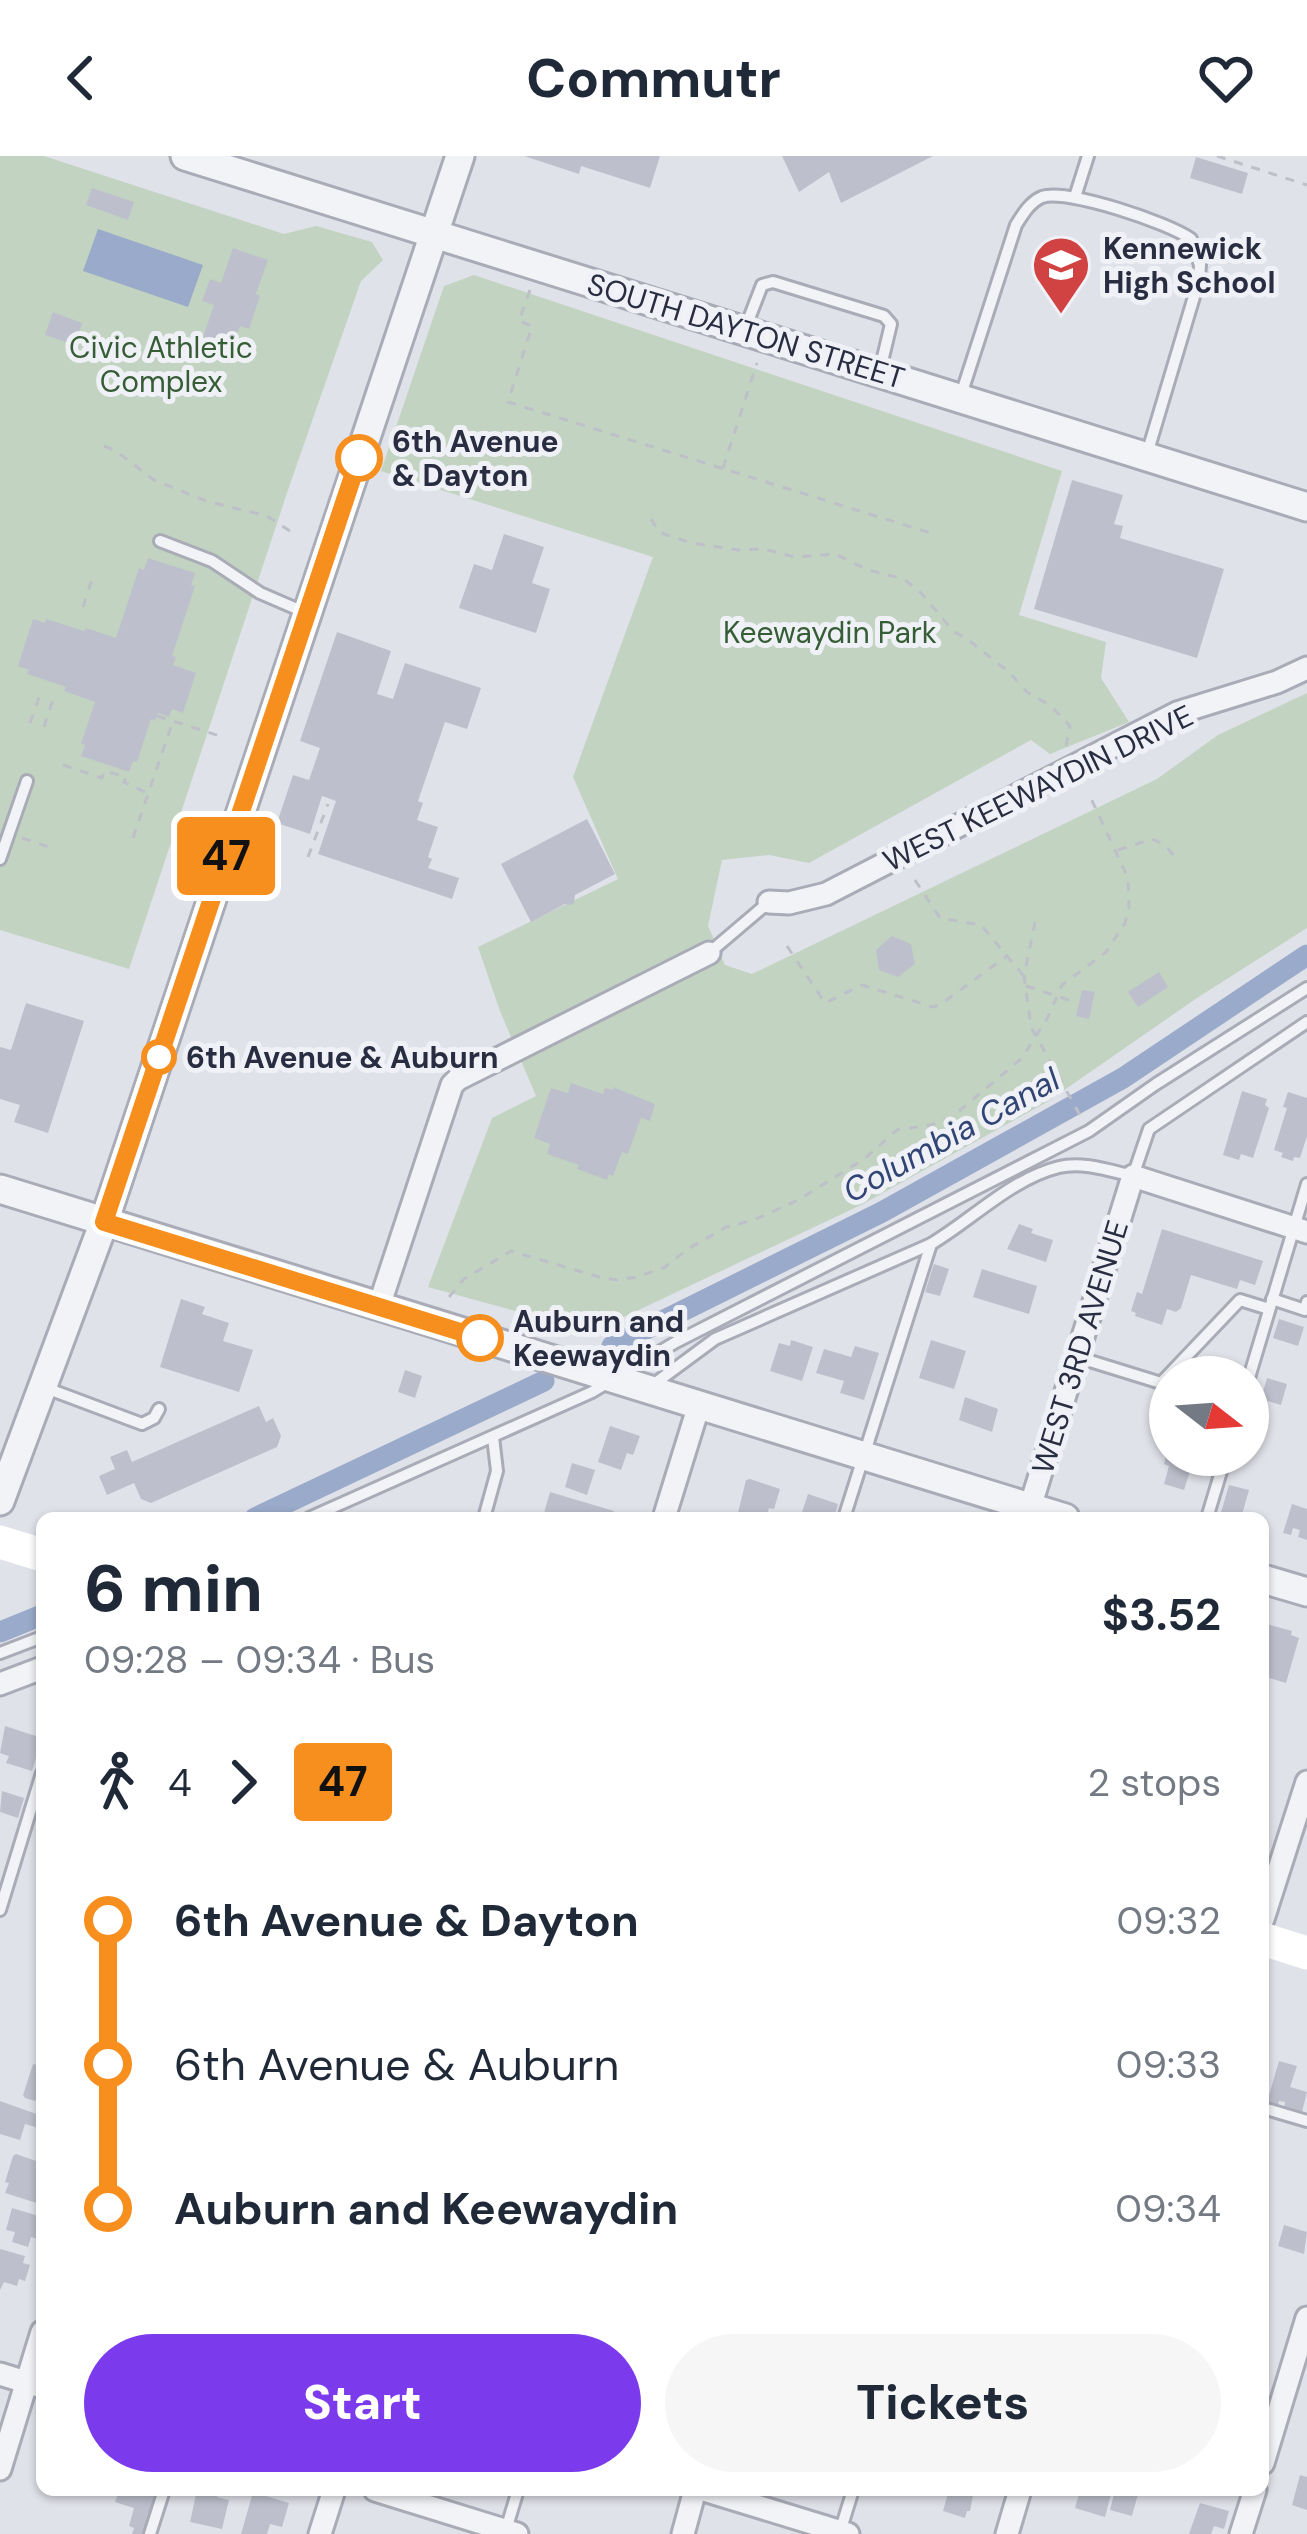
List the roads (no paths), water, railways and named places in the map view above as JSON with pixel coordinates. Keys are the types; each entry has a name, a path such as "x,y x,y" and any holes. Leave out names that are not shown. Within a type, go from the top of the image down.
{"main road":[{"path":"0,1542 36,1553"},
{"path":"1269,1941 1307,1953"}],"street":[{"name":"SOUTH DAYTON STREET","path":"185,156 1307,507"},
{"path":"0,1501 13,1434 43,1386 104,1222 460,156"},
{"name":"WEST KEEWAYDIN DRIVE","path":"769,902 789,903 826,894 1177,713 1307,668"},
{"path":"379,1306 452,1085 709,953"},
{"path":"1133,1176 1300,1229"},
{"name":"WEST 3RD AVENUE","path":"1028,1512 1133,1176"},
{"path":"0,1189 862,1456 1025,1512"},
{"path":"666,1512 699,1405"},
{"path":"1269,1581 1307,1592"},
{"path":"0,1684 36,1671"},
{"path":"1269,1900 1307,1782"},
{"path":"1269,2443 1307,2318"},
{"path":"0,2374 34,2384 0,2469"},
{"path":"320,2534 332,2496"},
{"path":"394,2496 509,2533"},
{"path":"683,2534 698,2496"},
{"path":"720,2496 844,2533"},
{"path":"1006,2534 1018,2496"},
{"path":"1241,2534 1253,2496"}],"lane":[{"path":"1076,197 1088,156"},
{"path":"959,398 1016,225 1041,197 1076,197 1178,230 1197,250 1199,280 1147,457"},
{"path":"744,331 762,285 773,282 884,316 891,324 879,373"},
{"path":"160,541 212,561 260,593 307,614"},
{"path":"0,860 27,781"},
{"path":"709,953 769,902"},
{"path":"324,1512 592,1392 676,1342 1087,1128 1307,988"},
{"path":"647,1389 715,1339 931,1244 1008,1190 1062,1166 1133,1176 1149,1129 1307,1022"},
{"path":"1255,1356 1300,1229 1307,1184"},
{"path":"846,1512 931,1244"},
{"path":"1077,1357 1161,1384 1240,1300 1305,1310 1307,1302"},
{"path":"43,1386 142,1424 160,1409"},
{"path":"486,1512 496,1471 493,1437"},
{"path":"1210,1512 1220,1476"},
{"path":"0,1653 36,1639"},
{"path":"0,1910 36,1793"},
{"path":"1269,2110 1307,2121"},
{"path":"150,2534 162,2496"},
{"path":"509,2533 517,2496"},
{"path":"844,2533 852,2496"}],"water":[{"path":"98,229 203,265 188,307 83,271"}],"waterway":[{"name":"Columbia Canal","path":"612,1346 882,1212 1123,1078 1307,955"},
{"name":"Columbia Canal","path":"268,1512 544,1381"},
{"name":"Columbia Canal","path":"0,1632 36,1617"}],"place":[{"name":"Kennewick High School","path":"1061,316"},
{"name":"6th Avenue & Dayton","path":"359,458"},
{"name":"6th Avenue & Auburn","path":"159,1057"},
{"name":"Auburn and Keewaydin","path":"480,1338"}],"park label":[{"name":"Civic Athletic Complex","path":"161,364"},
{"name":"Keewaydin Park","path":"830,632"}]}
